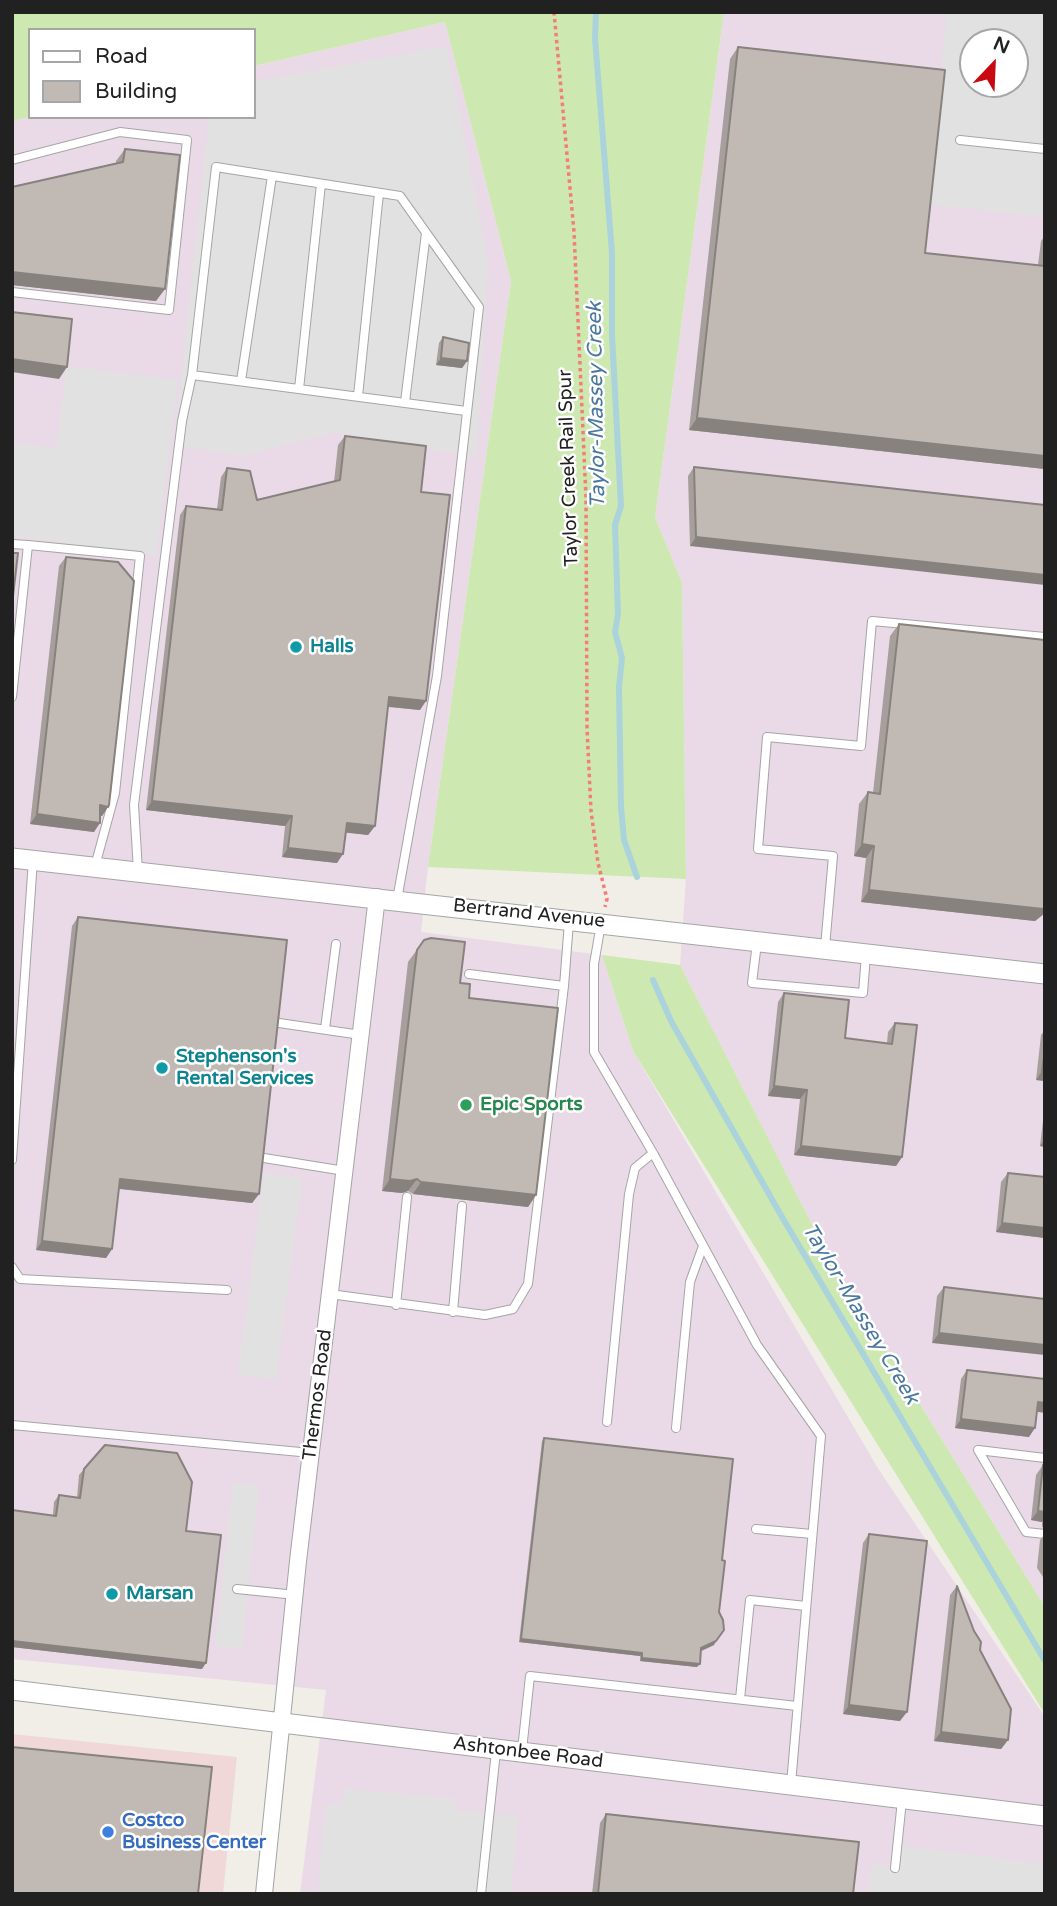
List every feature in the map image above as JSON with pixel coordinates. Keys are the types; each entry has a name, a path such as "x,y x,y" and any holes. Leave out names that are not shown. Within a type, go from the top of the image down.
{"street":[{"name":"Bertrand Avenue","path":"12,858 825,947 1045,974"},
{"name":"Thermos Road","path":"264,1894 377,897"},
{"name":"Ashtonbee Road","path":"12,1690 1045,1815"}],"lane":[{"path":"12,160 120,132 187,140 169,310 12,292"},
{"path":"960,140 1045,149"},
{"path":"138,871 134,805 182,421 192,375 216,167 400,196 479,307 437,676 397,900"},
{"path":"241,382 272,176"},
{"path":"299,389 321,184"},
{"path":"358,396 379,192"},
{"path":"405,402 426,233"},
{"path":"192,375 466,411"},
{"path":"12,544 140,556 115,793 95,866"},
{"path":"12,698 14,657 28,545"},
{"path":"825,947 833,856 758,849 767,737 861,746 872,621 1045,637"},
{"path":"12,1160 33,860"},
{"path":"330,1294 485,1315 513,1309 528,1284 564,986 569,919"},
{"path":"602,922 594,964 594,1052 653,1153 757,1345 821,1436 791,1784"},
{"path":"758,940 752,983 863,993 867,952"},
{"path":"324,1029 336,944"},
{"path":"469,974 564,986"},
{"path":"279,1023 361,1035"},
{"path":"607,1422 629,1194 635,1168 653,1153"},
{"path":"264,1158 345,1171"},
{"path":"396,1305 407,1197"},
{"path":"453,1312 462,1206"},
{"path":"676,1428 690,1282 703,1246"},
{"path":"12,1267 20,1279 227,1290"},
{"path":"12,1425 312,1453"},
{"path":"1045,1458 978,1450 1026,1532 1045,1534"},
{"path":"756,1529 812,1535"},
{"path":"237,1589 296,1595"},
{"path":"740,1699 750,1600 806,1606"},
{"path":"522,1752 530,1676 797,1706"},
{"path":"481,1894 496,1749"},
{"path":"894,1868 902,1797"}],"path":[{"name":"Taylor Creek Rail Spur","path":"554,12 575,245 586,498 587,728 598,863 607,899 602,922"}],"shaded area":[{"path":"724,12 1045,12 1045,1607 825,1250 680,965 686,878 682,583 655,517"},
{"path":"947,12 1045,12 1045,217 926,204"},
{"path":"445,22 511,281 421,932 602,955 633,1051 879,1470 1045,1717 1045,1894 300,1894 326,1690 12,1659 12,121 28,117 256,119 256,66"},
{"path":"446,46 488,262 476,457 335,432 241,456 174,445 209,119 256,119 256,82"},
{"path":"67,366 178,380 156,555 12,536 12,443 56,448"},
{"path":"264,1173 302,1178 276,1380 238,1374"},
{"path":"233,1483 259,1486 242,1648 215,1646"},
{"name":"Costco Business Center","path":"12,1734 237,1757 223,1894 12,1894"},
{"path":"344,1789 455,1798 455,1810 518,1816 511,1894 318,1894 326,1804 342,1806"},
{"path":"896,1845 1045,1864 1045,1894 867,1894 871,1864 893,1867"}],"green space":[{"path":"12,12 724,12 655,517 682,583 686,879 428,867 511,281 445,22 256,66 256,28 28,28 28,117 12,121"},
{"path":"602,955 680,965 825,1250 1045,1607 1045,1714 633,1051"}],"building":[{"path":"738,47 945,70 925,253 1045,266 1045,456 697,418"},
{"path":"125,149 180,155 165,289 12,272 12,187 123,162"},
{"path":"12,312 72,319 67,367 12,359"},
{"path":"443,337 469,343 467,361 441,358"},
{"name":"Halls","path":"345,436 426,446 421,492 450,495 426,701 389,697 375,826 347,823 343,854 288,848 292,816 152,801 186,506 222,510 227,468 250,471 257,500 340,480"},
{"path":"694,467 1045,505 1045,575 696,537"},
{"path":"12,553 18,553 12,605"},
{"path":"66,557 118,562 134,581 109,805 100,805 100,823 37,814"},
{"path":"899,624 1045,640 1045,908 869,890 874,846 862,844 868,792 880,794"},
{"name":"Stephenson's Rental Services","path":"78,917 287,940 259,1194 120,1179 112,1249 42,1241"},
{"name":"Epic Sports","path":"431,938 465,942 460,983 470,984 469,998 558,1008 536,1195 421,1182 417,1179 390,1179 417,950 424,940"},
{"path":"784,993 849,1000 845,1038 892,1044 895,1023 917,1025 902,1157 801,1146 807,1090 774,1086"},
{"path":"1045,1050 1045,1071 1042,1071"},
{"path":"1008,1173 1045,1177 1045,1228 1002,1223"},
{"path":"944,1287 1045,1299 1045,1345 939,1333"},
{"path":"967,1370 1045,1379 1045,1403 1038,1402 1035,1428 961,1419"},
{"path":"544,1438 733,1459 719,1612 724,1630 716,1641 701,1648 700,1664 642,1658 642,1653 521,1639"},
{"name":"Marsan","path":"105,1445 177,1453 192,1482 186,1531 221,1535 206,1663 12,1641 12,1510 56,1516 59,1495 80,1498 84,1469"},
{"path":"1043,1465 1045,1466 1045,1512 1038,1511"},
{"path":"869,1534 927,1541 907,1712 849,1705"},
{"path":"957,1586 974,1631 981,1642 980,1650 1011,1709 1008,1740 941,1732"},
{"name":"Costco Business Center","path":"12,1747 212,1767 198,1894 12,1894"},
{"path":"606,1814 859,1842 853,1894 598,1894"}],"waterway":[{"name":"Taylor-Massey Creek","path":"596,12 595,38 612,253 612,335 621,506 615,525 618,614 615,632 622,658 619,687 621,807 624,840 637,877"},
{"name":"Taylor-Massey Creek","path":"653,980 671,1021 782,1217 1045,1661"}],"place":[{"name":"Halls","path":"296,647"},
{"name":"Stephenson's Rental Services","path":"162,1068"},
{"name":"Epic Sports","path":"466,1105"},
{"name":"Marsan","path":"112,1594"},
{"name":"Costco Business Center","path":"108,1832"}]}
